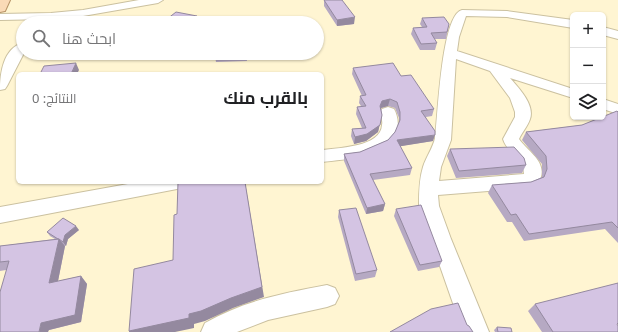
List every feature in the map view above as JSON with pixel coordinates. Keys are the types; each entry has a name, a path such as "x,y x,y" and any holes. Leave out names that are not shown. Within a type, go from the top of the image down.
{"main road":[{"path":"0,8 4,0"}],"street":[{"path":"23,16 70,14 158,0"},
{"path":"476,332 440,239 429,206 428,190 432,167 443,140 447,76 458,7 570,24"},
{"path":"0,17 16,16"},
{"path":"606,26 618,26"},
{"path":"606,32 618,35"},
{"path":"451,52 570,93"},
{"path":"0,86 16,53"},
{"path":"428,190 526,181 531,180 534,175 534,170 530,162 511,139 523,118 523,112 510,86 494,67"},
{"path":"606,105 618,109"},
{"path":"324,156 354,152 370,148 382,141 390,132 391,121 388,112"},
{"path":"0,215 165,184"},
{"path":"214,332 224,325 266,308 327,296"}],"building":[{"path":"324,0 342,0 355,17 337,20"},
{"path":"176,12 197,16 171,16"},
{"path":"444,17 449,24 447,32 431,33 437,43 421,44 413,28 427,27 422,18"},
{"path":"76,63 72,72 41,72 44,66"},
{"path":"393,63 401,76 411,75 434,109 421,111 435,131 435,135 397,140 412,168 370,174 385,204 367,208 344,154 360,152 388,140 395,132 400,120 400,112 397,102 390,99 382,101 380,106 382,115 380,125 367,134 355,137 352,129 366,128 357,107 366,106 360,96 366,95 353,68"},
{"path":"617,111 618,112 618,228 612,222 529,234 516,214 511,215 492,185 531,182 544,177 547,169 546,156 526,132 582,125 594,120 606,120 606,115"},
{"path":"514,147 524,158 526,165 459,171 450,149"},
{"path":"178,184 245,184 262,287 201,311 189,314 189,318 129,331 134,269 173,260 174,215 177,214"},
{"path":"421,205 442,261 420,265 396,209"},
{"path":"356,208 377,270 356,274 339,210"},
{"path":"63,218 76,226 65,235 63,242 47,232"},
{"path":"59,239 49,283 81,276 75,315 41,323 39,332 0,332 0,292 9,261 0,262 0,246"},
{"path":"618,283 618,332 553,332 535,304"},
{"path":"458,303 467,325 473,332 390,332 431,309"},
{"path":"497,327 511,328 512,332 498,332"}]}
